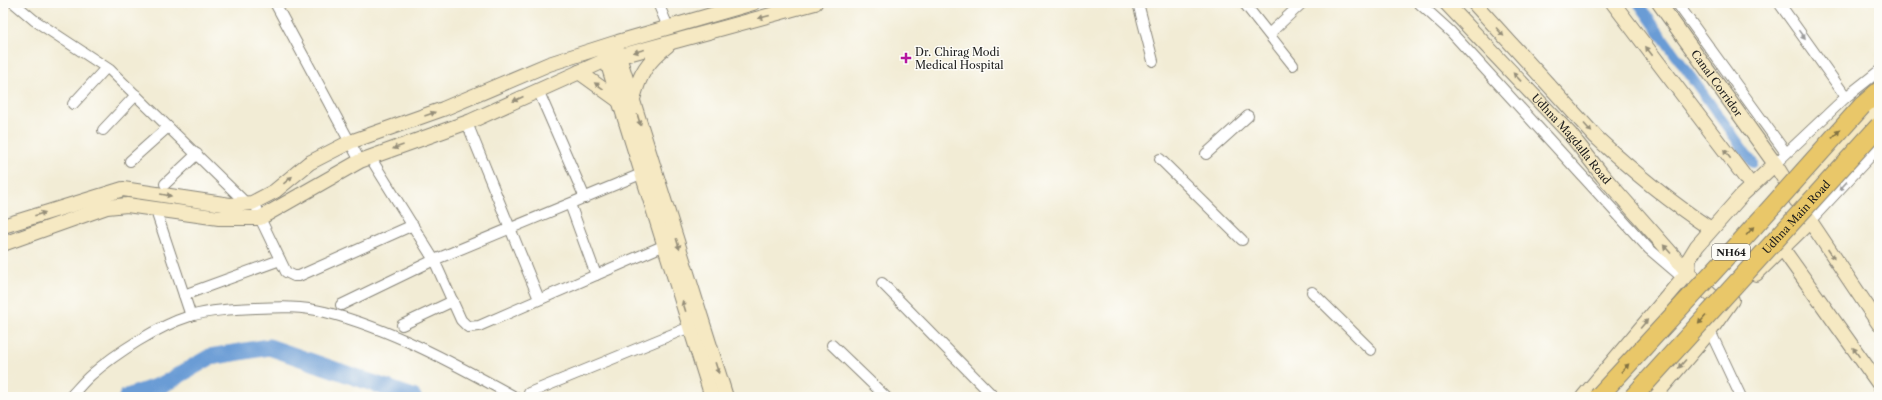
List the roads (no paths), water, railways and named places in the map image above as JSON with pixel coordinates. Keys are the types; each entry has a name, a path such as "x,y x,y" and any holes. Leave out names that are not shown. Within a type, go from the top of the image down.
{"highway":[{"name":"NH64","path":"1598,397 1725,259 1812,160 1871,108 1879,91"},
{"name":"Udhna Main Road","path":"1633,397 1879,126"}],"street":[{"path":"14,3 34,20 106,68 136,95 196,154 251,203 260,218 286,272 294,276 299,276 414,225"},
{"path":"275,3 350,142 365,159 414,225 434,260 464,324 468,327 473,327 665,245"},
{"path":"658,3 668,27"},
{"path":"3,244 107,207 127,205 219,218 260,218 365,159 467,123 579,72 611,51 668,27 753,3"},
{"path":"3,226 123,189 230,206 251,203 275,191 309,163 350,142 443,109 549,64 611,51 671,42 815,3"},
{"path":"1138,3 1153,61"},
{"path":"1244,3 1293,64"},
{"path":"1419,3 1451,32 1649,249 1688,276"},
{"name":"Udhna Magdalla Road","path":"1446,3 1570,134 1603,176 1688,276 1713,297 1732,300"},
{"path":"1474,3 1606,146 1661,194 1711,229"},
{"path":"1613,3 1751,185"},
{"name":"Canal Corridor","path":"1659,3 1775,164 1810,221"},
{"path":"1677,3 1786,153"},
{"path":"1779,3 1846,97"},
{"path":"1270,34 1299,4"},
{"path":"633,100 638,82 646,65 671,42"},
{"path":"611,51 633,100 726,397"},
{"path":"611,51 618,100 712,397"},
{"path":"73,104 106,68"},
{"path":"1583,397 1688,276 1692,252 1711,229 1751,185 1846,97 1879,71"},
{"path":"579,72 618,100"},
{"path":"538,90 585,198"},
{"path":"103,130 136,95"},
{"path":"1796,200 1871,108"},
{"path":"1206,154 1248,116"},
{"path":"467,123 539,299"},
{"path":"130,161 168,127"},
{"path":"1654,397 1710,331 1742,287 1810,221 1879,147"},
{"path":"165,184 196,154"},
{"path":"1160,159 1242,240"},
{"path":"341,305 434,260 641,174"},
{"path":"570,204 596,274"},
{"path":"156,208 191,316"},
{"path":"1810,221 1879,324"},
{"path":"1782,248 1879,384"},
{"path":"184,295 280,260"},
{"path":"882,283 994,397"},
{"path":"1312,292 1372,350"},
{"path":"402,325 453,301"},
{"path":"70,397 90,375 105,363 154,332 191,316 228,309 272,307 298,307 324,312 378,328 486,380 515,397"},
{"path":"529,394 690,327"},
{"path":"1710,331 1741,397"},
{"path":"832,345 886,397"}],"waterway":[{"path":"1638,3 1753,163"},
{"path":"127,397 164,384 210,357 269,347 413,397"}],"place":[{"name":"Dr. Chirag Modi Medical Hospital","path":"906,58"}]}
